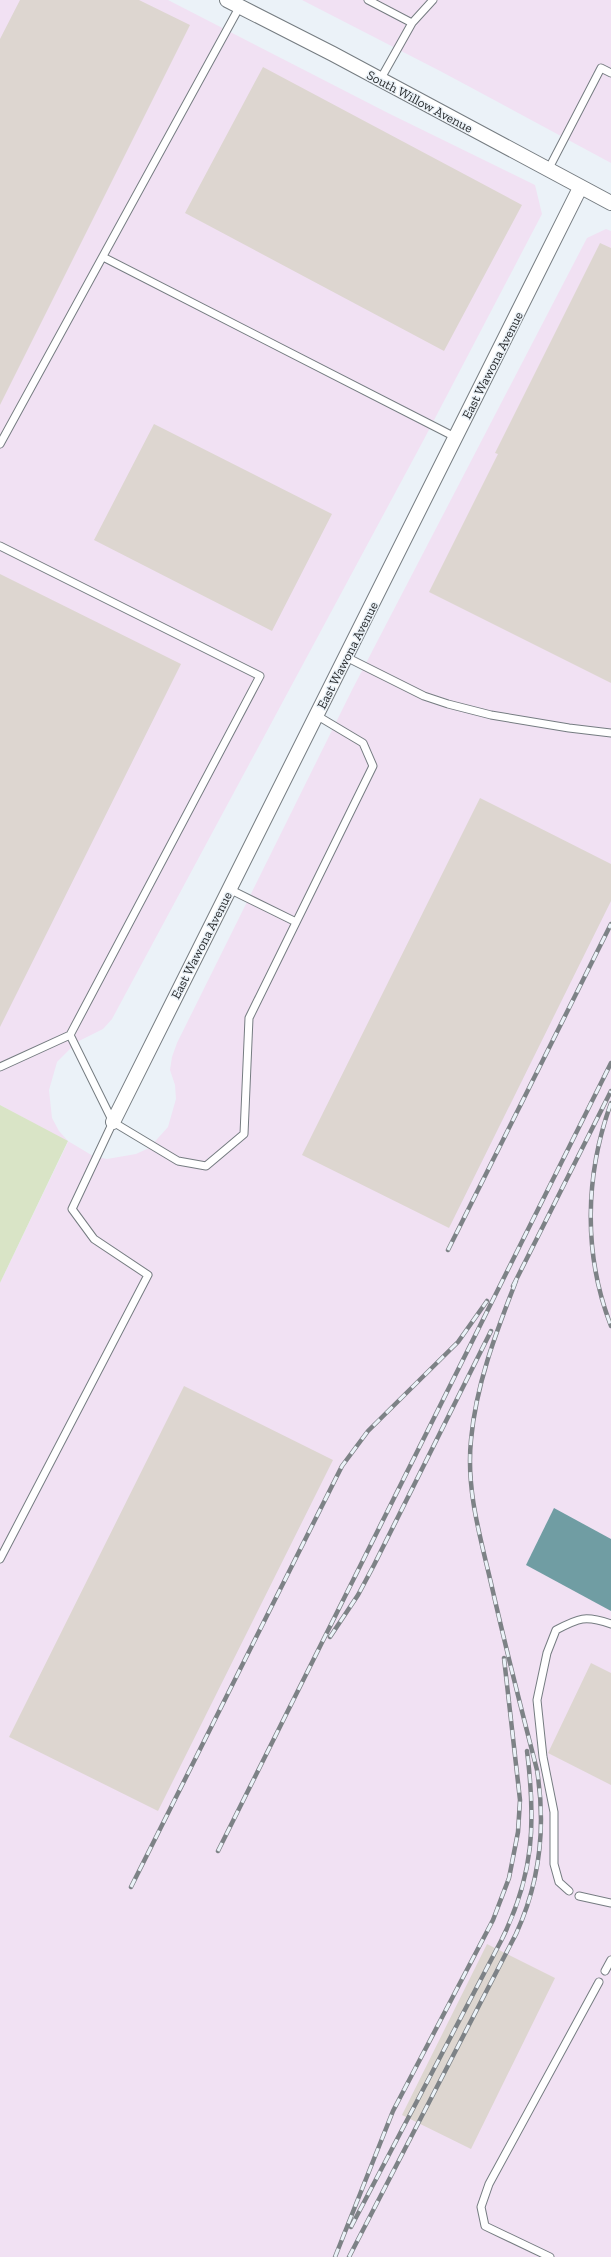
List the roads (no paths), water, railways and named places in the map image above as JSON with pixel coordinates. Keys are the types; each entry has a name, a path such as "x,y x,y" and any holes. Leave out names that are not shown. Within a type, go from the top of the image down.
{"street":[{"name":"South Willow Avenue","path":"227,0 380,80 580,188 611,203"},
{"name":"East Wawona Avenue","path":"113,1122 580,188"}],"lane":[{"path":"368,0 412,23"},
{"path":"380,80 412,23 433,0"},
{"path":"0,444 240,6"},
{"path":"548,170 601,68 611,73"},
{"path":"103,257 456,437"},
{"path":"0,546 260,676 70,1035 0,1067"},
{"path":"346,657 424,696 448,704 491,715 569,728 611,733"},
{"path":"70,1035 113,1122 178,1161 206,1166 244,1134 249,1018 373,766 363,743 316,715"},
{"path":"229,890 296,922"},
{"path":"0,1559 148,1276 94,1239 72,1209 113,1122"},
{"path":"569,1891 558,1882 554,1864 554,1812 543,1757 537,1700 546,1652 556,1630 579,1618 598,1620 611,1624"},
{"path":"580,1896 611,1904"},
{"path":"605,1971 611,1960"},
{"path":"550,2257 485,2226 481,2206 489,2184 599,1982"}],"water":[{"path":"554,1508 611,1539 611,1611 526,1565"}],"railway":[{"path":"448,1250 611,924"},
{"path":"218,1851 611,1063"},
{"path":"513,1286 611,1091"},
{"path":"611,1103 602,1130 596,1158 592,1186 591,1214 592,1243 596,1271 602,1299 611,1326"},
{"path":"349,2257 516,1934 531,1894 536,1874 541,1833 540,1791 537,1770 507,1653 475,1512 470,1476 471,1440 477,1399 494,1339 516,1281"},
{"path":"131,1887 342,1466 368,1431 458,1342 487,1301"},
{"path":"330,1637 358,1595 374,1565 491,1331"},
{"path":"335,2257 393,2111 493,1920 509,1878 518,1832 520,1800 504,1658"},
{"path":"351,2227 501,1941 512,1917 520,1894 530,1848 531,1802 527,1751"}]}
